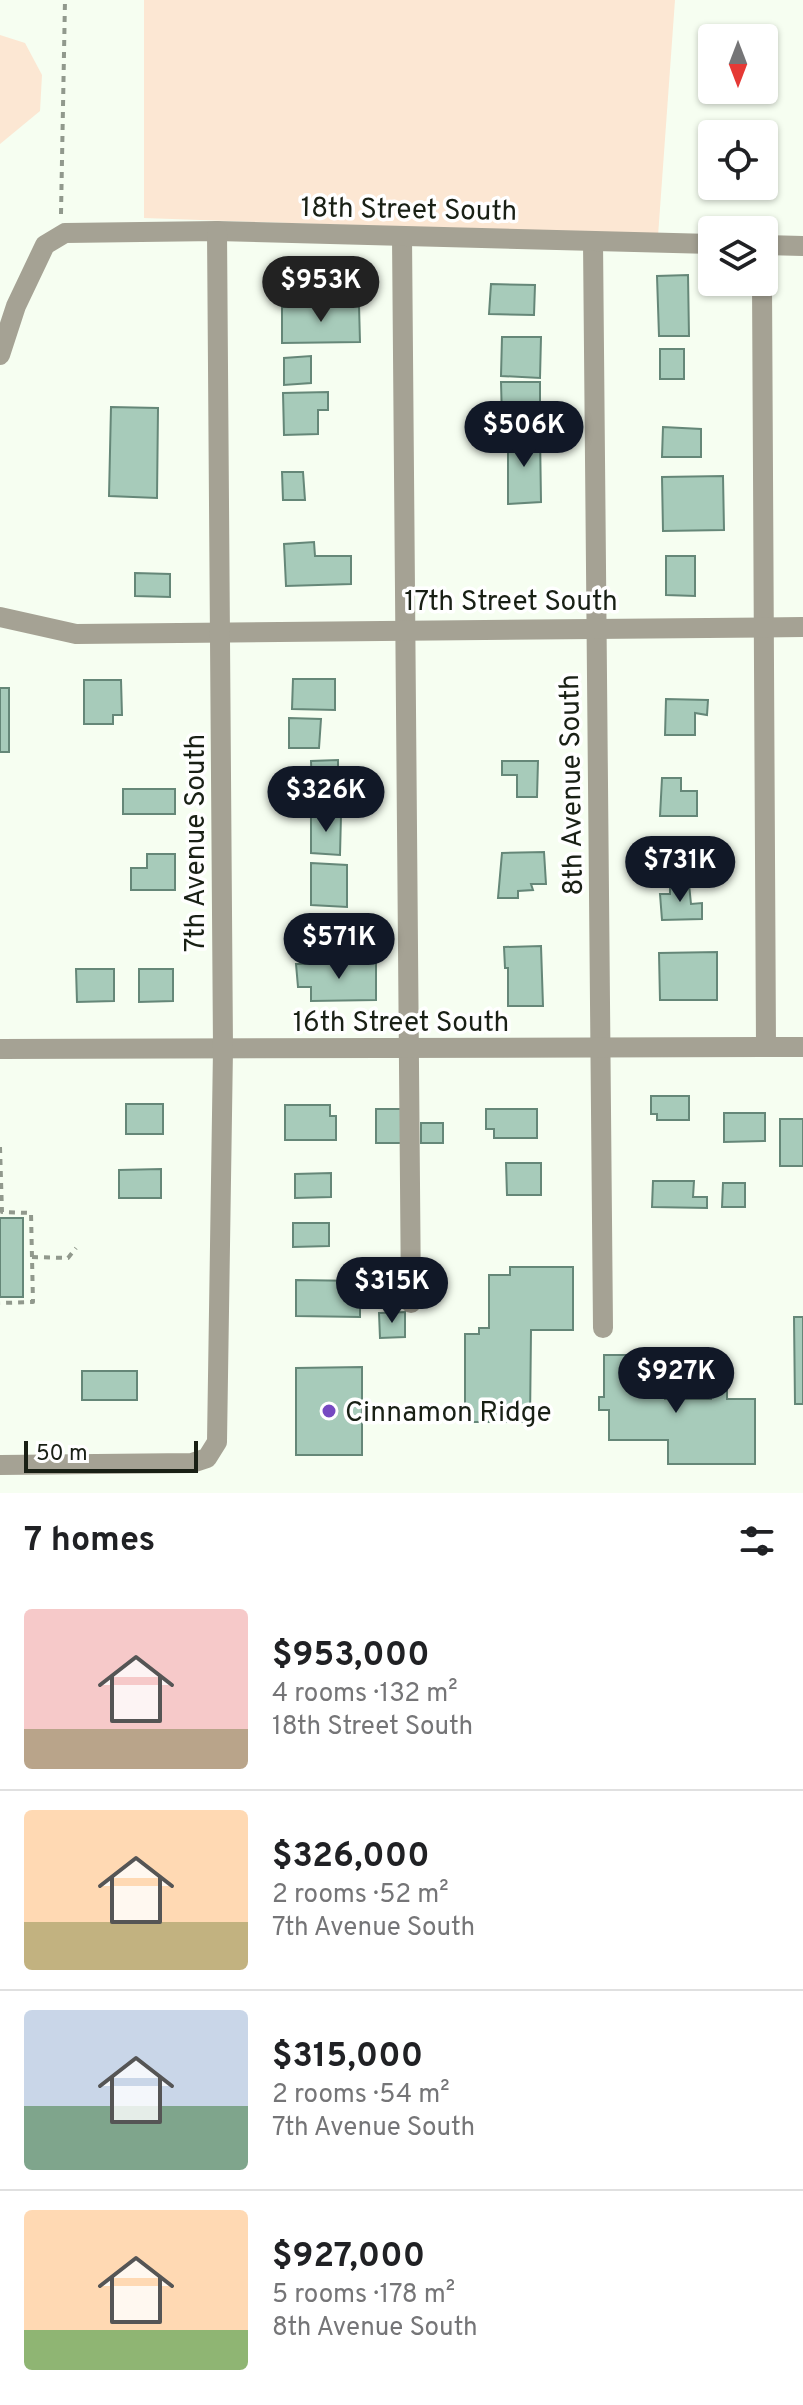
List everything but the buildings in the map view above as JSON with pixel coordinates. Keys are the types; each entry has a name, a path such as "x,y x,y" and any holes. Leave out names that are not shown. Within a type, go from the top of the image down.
{"street":[{"name":"18th Street South","path":"65,233 217,231 698,244"},
{"name":"7th Avenue South","path":"0,1465 184,1464 213,1453 220,1416 223,1049 217,231"},
{"path":"0,355 16,306 45,245 65,233"},
{"path":"402,236 408,629 411,1303"},
{"name":"8th Avenue South","path":"593,241 603,1328"},
{"path":"778,245 803,246"},
{"path":"762,296 766,1047"},
{"name":"17th Street South","path":"0,617 76,634 803,627"},
{"name":"16th Street South","path":"0,1049 803,1047"}],"path":[{"path":"65,0 61,219 65,233"},
{"path":"0,1147 2,1212 31,1213 33,1302 0,1303"},
{"path":"32,1257 48,1260 68,1258 76,1248"}],"shaded area":[{"path":"144,0 675,0 658,236 144,218"},
{"path":"0,35 25,43 42,75 40,111 0,144"}],"place":[{"name":"Cinnamon Ridge","path":"329,1411"}]}
